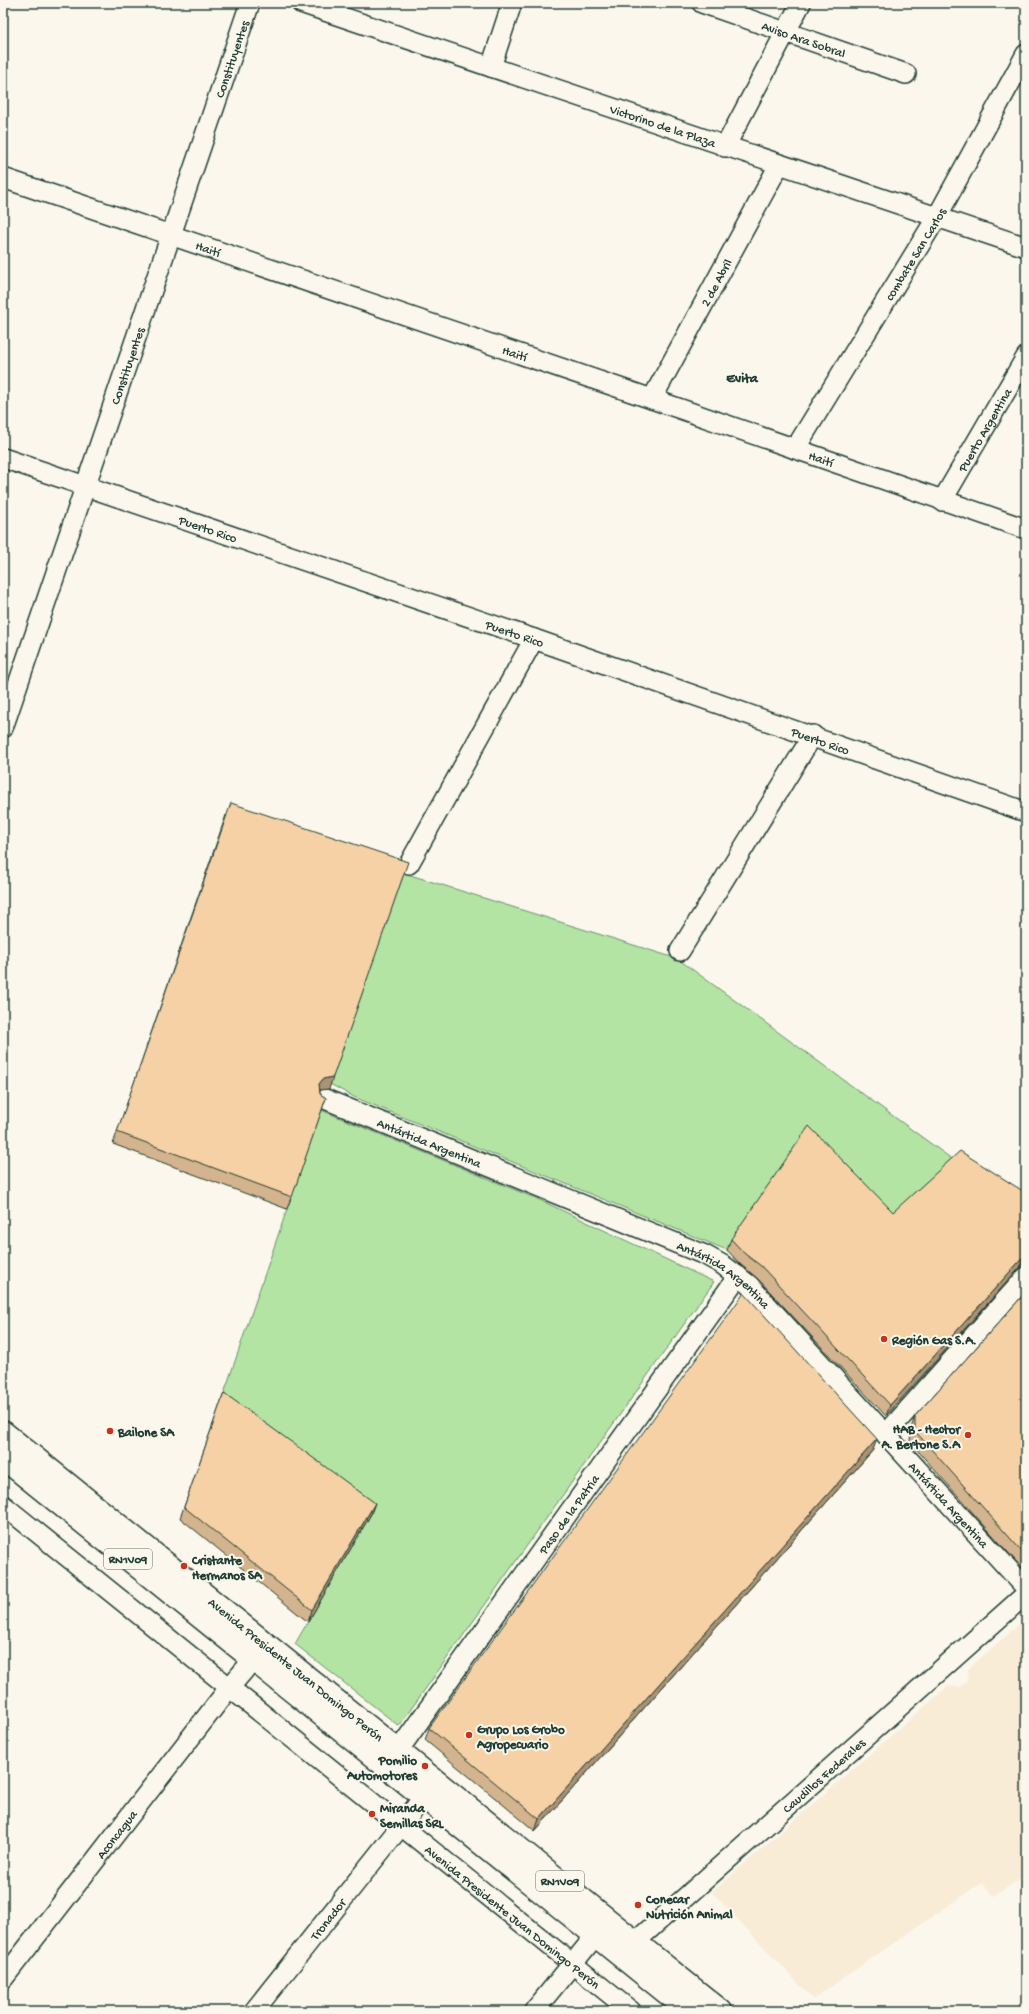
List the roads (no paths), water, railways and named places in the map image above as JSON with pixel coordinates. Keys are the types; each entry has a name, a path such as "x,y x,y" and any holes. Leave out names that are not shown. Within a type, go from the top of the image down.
{"main road":[{"name":"Avenida Presidente Juan Domingo Perón","path":"3,1432 398,1751 628,1948 689,2011"},
{"name":"Avenida Presidente Juan Domingo Perón","path":"3,1458 252,1661 596,1935 628,1948 721,2011"}],"street":[{"name":"Constituyentes","path":"3,728 250,3"},
{"name":"Victorino de la Plaza","path":"301,3 1026,247"},
{"path":"491,67 512,3"},
{"name":"Aviso Ara Sobral","path":"702,3 906,74"},
{"path":"726,147 801,3"},
{"name":"combate San Carlos","path":"795,449 937,217 1026,54"},
{"name":"2 de Abril","path":"652,399 779,165"},
{"name":"Haití","path":"3,178 652,399 1026,529"},
{"name":"Puerto Argentina","path":"942,501 1026,357"},
{"name":"Puerto Rico","path":"3,458 813,735 1026,812"},
{"path":"410,864 534,639"},
{"path":"680,951 813,735"},
{"name":"Antártida Argentina","path":"325,1099 705,1255 723,1265 749,1286 1026,1588"},
{"name":"Paso de la Patria","path":"398,1751 738,1276"},
{"path":"886,1434 1026,1277"},
{"name":"Avenida Presidente Juan Domingo Perón","path":"3,1505 631,2011"},
{"name":"Caudillos Federales","path":"628,1948 1026,1594"},
{"name":"Aconcagua","path":"3,1979 252,1661"},
{"name":"Tronador","path":"254,2011 423,1798"},
{"path":"534,2011 596,1935"}],"place":[{"name":"Región Gas S.A.","path":"884,1339"},
{"name":"Bailone SA","path":"110,1431"},
{"name":"HAB - Hector A. Bertone S.A","path":"968,1435"},
{"name":"Cristante Hermanos SA","path":"184,1566"},
{"name":"Grupo Los Grobo Agropecuario","path":"469,1735"},
{"name":"Pomilio Automotores","path":"425,1766"},
{"name":"Miranda Semillas SRL","path":"372,1814"},
{"name":"Conecar Nutrición Animal","path":"638,1905"}],"district":[{"name":"Evita","path":"742,377"}]}
